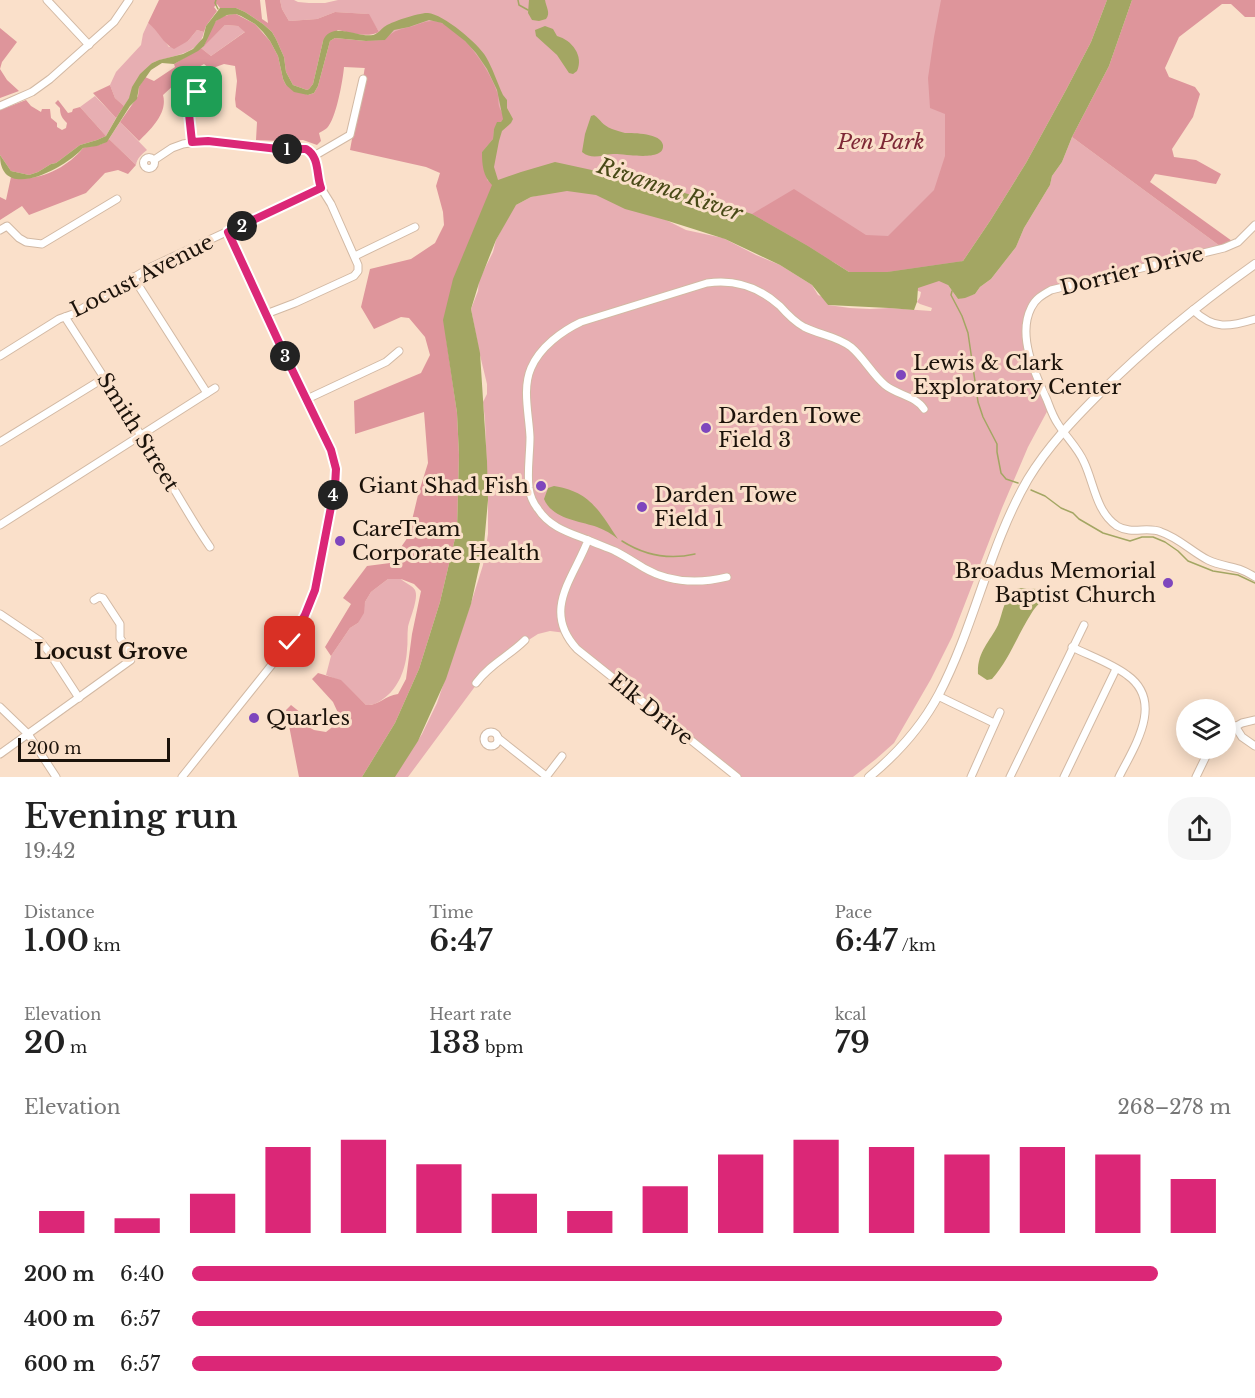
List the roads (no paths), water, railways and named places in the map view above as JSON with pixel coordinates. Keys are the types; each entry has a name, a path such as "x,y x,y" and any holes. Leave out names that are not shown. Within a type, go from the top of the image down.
{"main road":[{"path":"869,777 895,754 938,696 1012,511 1044,456 1084,409 1160,336 1255,264"}],"street":[{"path":"47,0 89,45"},
{"path":"0,106 42,86 114,22 129,0"},
{"path":"314,156 350,135 363,79"},
{"path":"192,142 189,114 194,103"},
{"path":"154,160 172,148 192,142 208,141 269,148 303,148 314,156 321,188 355,256 358,271 354,276 336,285 266,314"},
{"name":"Locust Avenue","path":"0,356 133,277 321,188"},
{"path":"4,228 26,242 42,244 117,199"},
{"name":"Dorrier Drive","path":"1255,225 1238,242 1224,248 1051,290 1038,298 1031,308 1026,332 1041,387 1057,423 1081,456 1099,502 1114,523 1129,531 1162,532 1208,560 1239,569 1255,577"},
{"path":"355,256 415,227"},
{"path":"182,777 290,642 305,615 315,590 336,477 331,450 228,232"},
{"path":"133,277 207,393"},
{"path":"727,577 693,582 664,577 615,551 556,526 543,516 530,490 527,383 538,356 563,332 581,321 707,283 729,281 739,283 770,298 802,326 843,342 856,352 886,385 918,401 924,409"},
{"path":"1193,310 1207,321 1219,325 1255,319"},
{"name":"Smith Street","path":"65,317 210,547"},
{"path":"307,399 386,362 399,351"},
{"path":"0,442 104,378"},
{"path":"0,525 215,388"},
{"name":"Elk Drive","path":"588,540 562,598 562,620 568,638 577,649 736,777"},
{"path":"0,754 131,660 131,654 120,638 120,624 103,598 99,597 94,600"},
{"path":"0,614 40,641 79,698"},
{"path":"1010,777 1084,625"},
{"path":"476,683 493,665 525,640"},
{"path":"1072,647 1126,674 1136,684 1143,697 1145,717 1142,729 1119,777"},
{"path":"1064,777 1116,669"},
{"path":"938,696 994,723"},
{"path":"0,706 28,734 56,777"},
{"path":"971,777 1000,712"},
{"path":"1236,726 1255,720"},
{"path":"1236,728 1242,737 1255,746"},
{"path":"498,738 546,776 562,756"},
{"path":"1196,777 1205,759"}],"water":[{"path":"529,0 545,0 548,12 546,19 532,20 528,13"},
{"name":"Rivanna River","path":"1107,0 1132,0 1109,66 1072,137 1062,162 1052,176 1050,185 1024,228 1016,247 991,279 975,294 965,298 958,299 948,285 939,281 918,288 914,310 828,305 812,285 780,265 725,239 625,209 596,195 567,191 531,197 516,205 496,240 471,309 480,353 487,461 488,500 484,545 471,604 446,679 418,741 395,777 362,777 395,723 419,669 440,602 457,530 459,455 457,413 443,320 453,279 492,185 484,170 482,152 493,139 497,122 503,119 497,90 487,69 465,41 442,23 429,20 394,30 385,40 335,38 330,41 318,86 314,93 308,95 294,92 286,85 278,56 270,41 255,24 236,14 227,15 216,21 204,46 198,51 174,64 162,63 151,70 139,87 137,99 107,142 83,148 75,156 50,171 36,177 22,179 11,177 3,170 0,155 11,171 29,175 56,163 80,145 106,136 129,98 132,87 140,74 152,63 193,49 203,38 206,26 220,8 236,8 245,12 272,32 284,57 286,72 293,85 307,90 313,84 323,41 327,35 332,32 345,31 373,35 392,23 428,13 442,18 460,30 482,51 507,100 507,108 513,119 502,131 499,141 494,167 498,180 555,162 656,184 752,214 849,272 887,272 963,261 1026,163 1091,42"},
{"path":"545,26 553,29 557,36 572,45 578,54 579,65 573,74 569,73 557,55 536,36 535,30"},
{"path":"594,115 612,129 625,133 647,134 657,138 663,145 662,151 642,156 613,154 593,156 582,152 585,134 591,116"},
{"path":"554,486 586,498 593,504 618,539 600,528 567,518 553,511 544,499 548,488"},
{"path":"1018,588 1037,589 1044,594 1003,664 992,679 987,680 978,674 979,660 998,625 1007,600"}],"waterway":[{"path":"216,0 218,9"},
{"path":"518,0 519,5 528,10"},
{"path":"952,291 951,295 968,333 978,402 997,444 1001,473 1006,479 1018,483"},
{"path":"1031,490 1045,496 1103,533 1130,541 1142,537 1153,537 1165,542 1188,561 1213,571 1238,575 1255,583"},
{"path":"622,541 639,550 657,555 695,554"}],"place":[{"name":"Lewis & Clark Exploratory Center","path":"901,375"},
{"name":"Darden Towe Field 3","path":"706,428"},
{"name":"Giant Shad Fish","path":"541,486"},
{"name":"Darden Towe Field 1","path":"642,507"},
{"name":"CareTeam Corporate Health","path":"340,541"},
{"name":"Broadus Memorial Baptist Church","path":"1168,583"},
{"name":"Quarles","path":"254,718"}],"district":[{"name":"Locust Grove","path":"111,651"}],"park label":[{"name":"Pen Park","path":"881,142"}]}
